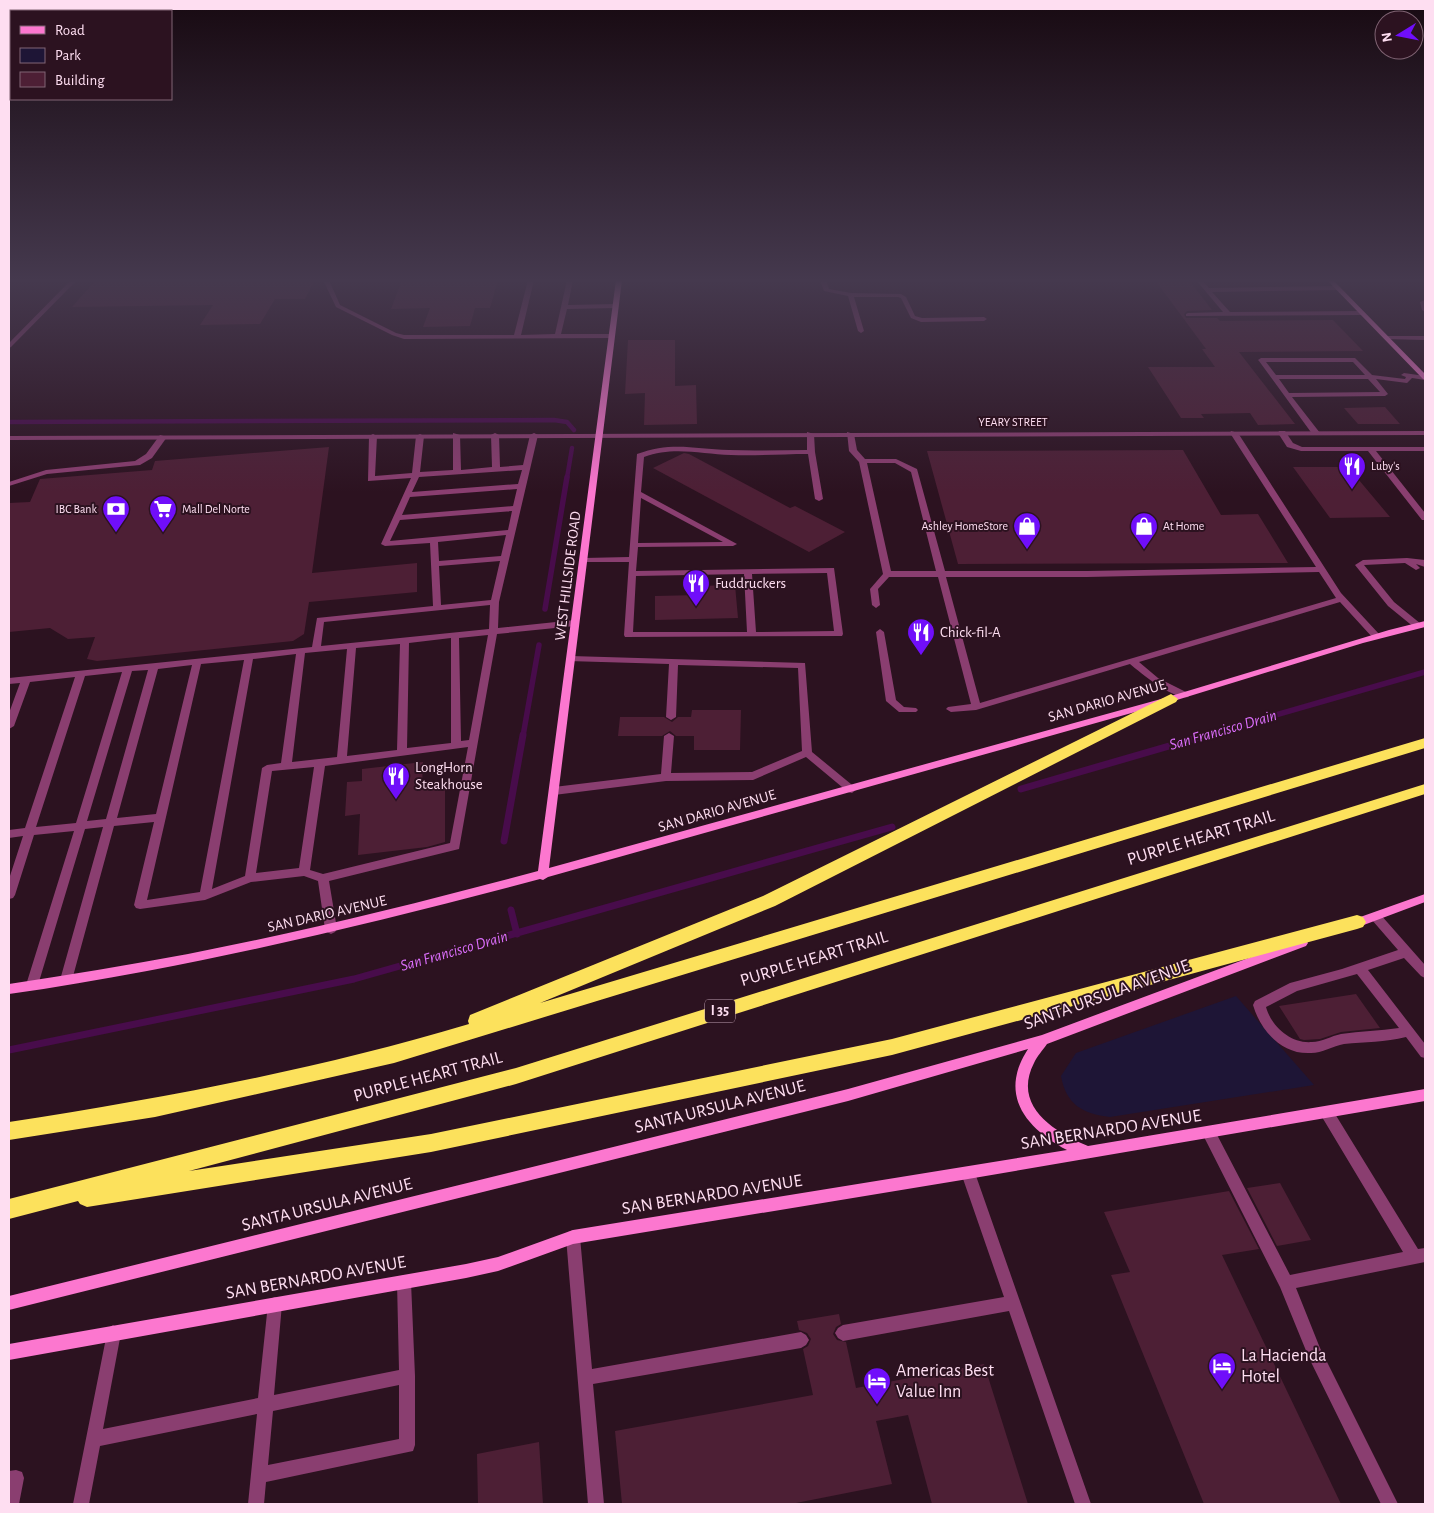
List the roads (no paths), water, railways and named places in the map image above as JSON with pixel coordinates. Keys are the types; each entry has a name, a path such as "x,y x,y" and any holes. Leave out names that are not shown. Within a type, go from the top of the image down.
{"highway":[{"path":"394,1055 769,901 1178,697"},
{"name":"PURPLE HEART TRAIL","path":"9,1131 155,1108 394,1055 1425,743"},
{"name":"PURPLE HEART TRAIL","path":"9,1209 516,1076 1425,789"},
{"path":"9,1209 431,1143 892,1047 1366,919"}],"main road":[{"name":"WEST HILLSIDE ROAD","path":"542,876 610,351"},
{"path":"1399,351 1425,378"},
{"name":"SAN DARIO AVENUE","path":"9,989 137,968 331,929 542,876 1178,697 1376,636 1422,625"},
{"name":"SANTA URSULA AVENUE","path":"9,1303 848,1095 1043,1040 1425,898"},
{"path":"1043,1040 1026,1065 1021,1091 1026,1108 1037,1125 1060,1142 1087,1152"},
{"name":"SAN BERNARDO AVENUE","path":"9,1352 498,1264 573,1237 1209,1133 1425,1095"}],"street":[{"path":"1288,395 1386,394 1355,360 1262,360 1316,433"},
{"path":"1274,377 1380,377 1388,380 1407,380 1410,377 1425,378"},
{"path":"1234,433 1321,569 1342,599 1376,636"},
{"path":"1282,433 1290,445 1301,449 1425,449"},
{"name":"YEARY STREET","path":"9,438 600,434 1425,433"},
{"path":"810,434 819,499"},
{"path":"850,434 853,452 863,461 887,574"},
{"path":"456,435 457,472"},
{"path":"496,435 496,469"},
{"path":"198,662 140,905 205,896 250,878 304,872 323,878 454,846 493,632 495,602 534,435"},
{"path":"374,436 371,479 526,467"},
{"path":"420,436 416,475 385,544 511,532"},
{"path":"9,484 46,472 137,463 149,456 163,437"},
{"path":"631,574 831,570 839,634 628,635 631,574 632,559 640,456 653,450 683,446 717,452 811,452"},
{"path":"1370,449 1425,518"},
{"path":"863,461 896,461 914,471 939,574 976,707"},
{"path":"407,495 522,486"},
{"path":"633,545 733,544 637,493"},
{"path":"397,518 517,508"},
{"path":"434,540 437,608"},
{"path":"435,564 506,558"},
{"path":"584,560 632,559"},
{"path":"1422,570 1407,560 1363,562 1359,565 1391,604 1422,625"},
{"path":"876,605 874,589 887,574 1087,574 1321,569"},
{"path":"748,571 752,634"},
{"path":"951,709 976,707 1342,599"},
{"path":"316,650 320,620 495,602"},
{"path":"9,681 575,623"},
{"path":"880,632 891,701 902,710 913,710"},
{"path":"455,636 456,745"},
{"path":"402,752 405,641"},
{"path":"342,760 352,646"},
{"path":"286,766 301,651"},
{"path":"205,896 249,657"},
{"path":"571,658 802,665 807,753 852,789"},
{"path":"671,717 674,661"},
{"path":"1132,661 1178,697"},
{"path":"66,980 154,666"},
{"path":"32,986 128,669"},
{"path":"9,895 81,674"},
{"path":"9,726 26,679"},
{"path":"666,777 669,736"},
{"path":"250,878 267,768 473,743"},
{"path":"554,791 666,777 753,776 807,753"},
{"path":"304,872 320,763"},
{"path":"9,834 161,817"},
{"path":"323,878 331,929"},
{"path":"1366,919 1407,952 1425,973"},
{"path":"1407,952 1294,987 1259,1005 1260,1012 1271,1029 1288,1043 1309,1048 1340,1039 1386,1037 1408,1031"},
{"path":"1360,968 1425,1053"},
{"path":"1286,1283 1420,1256 1327,1113"},
{"path":"1209,1133 1286,1283 1314,1353 1390,1504"},
{"path":"968,1173 1083,1504"},
{"path":"573,1237 596,1504"},
{"path":"259,1475 407,1445 404,1282"},
{"path":"843,1333 1013,1302"},
{"path":"256,1504 275,1304"},
{"path":"81,1504 113,1333"},
{"path":"586,1378 801,1340"},
{"path":"93,1438 406,1376"},
{"path":"9,1479 16,1478 10,1504"}],"waterway":[{"path":"9,422 554,420 567,422 574,430"},
{"path":"567,478 572,448"},
{"path":"545,609 567,477"},
{"path":"523,736 539,645"},
{"name":"San Francisco Drain","path":"1203,736 1425,672"},
{"path":"504,841 523,735"},
{"name":"San Francisco Drain","path":"1021,789 1207,735"},
{"name":"San Francisco Drain","path":"517,933 892,827"},
{"path":"511,910 517,933"},
{"name":"San Francisco Drain","path":"9,1050 354,979 517,933"}],"place":[{"name":"Luby's","path":"1352,490"},
{"name":"IBC Bank","path":"116,533"},
{"name":"Mall Del Norte","path":"163,533"},
{"name":"Ashley HomeStore","path":"1027,550"},
{"name":"At Home","path":"1144,550"},
{"name":"Fuddruckers","path":"696,607"},
{"name":"Chick-fil-A","path":"921,656"},
{"name":"LongHorn Steakhouse","path":"396,800"},
{"name":"La Hacienda Hotel","path":"1222,1390"},
{"name":"Americas Best Value Inn","path":"877,1405"}]}
